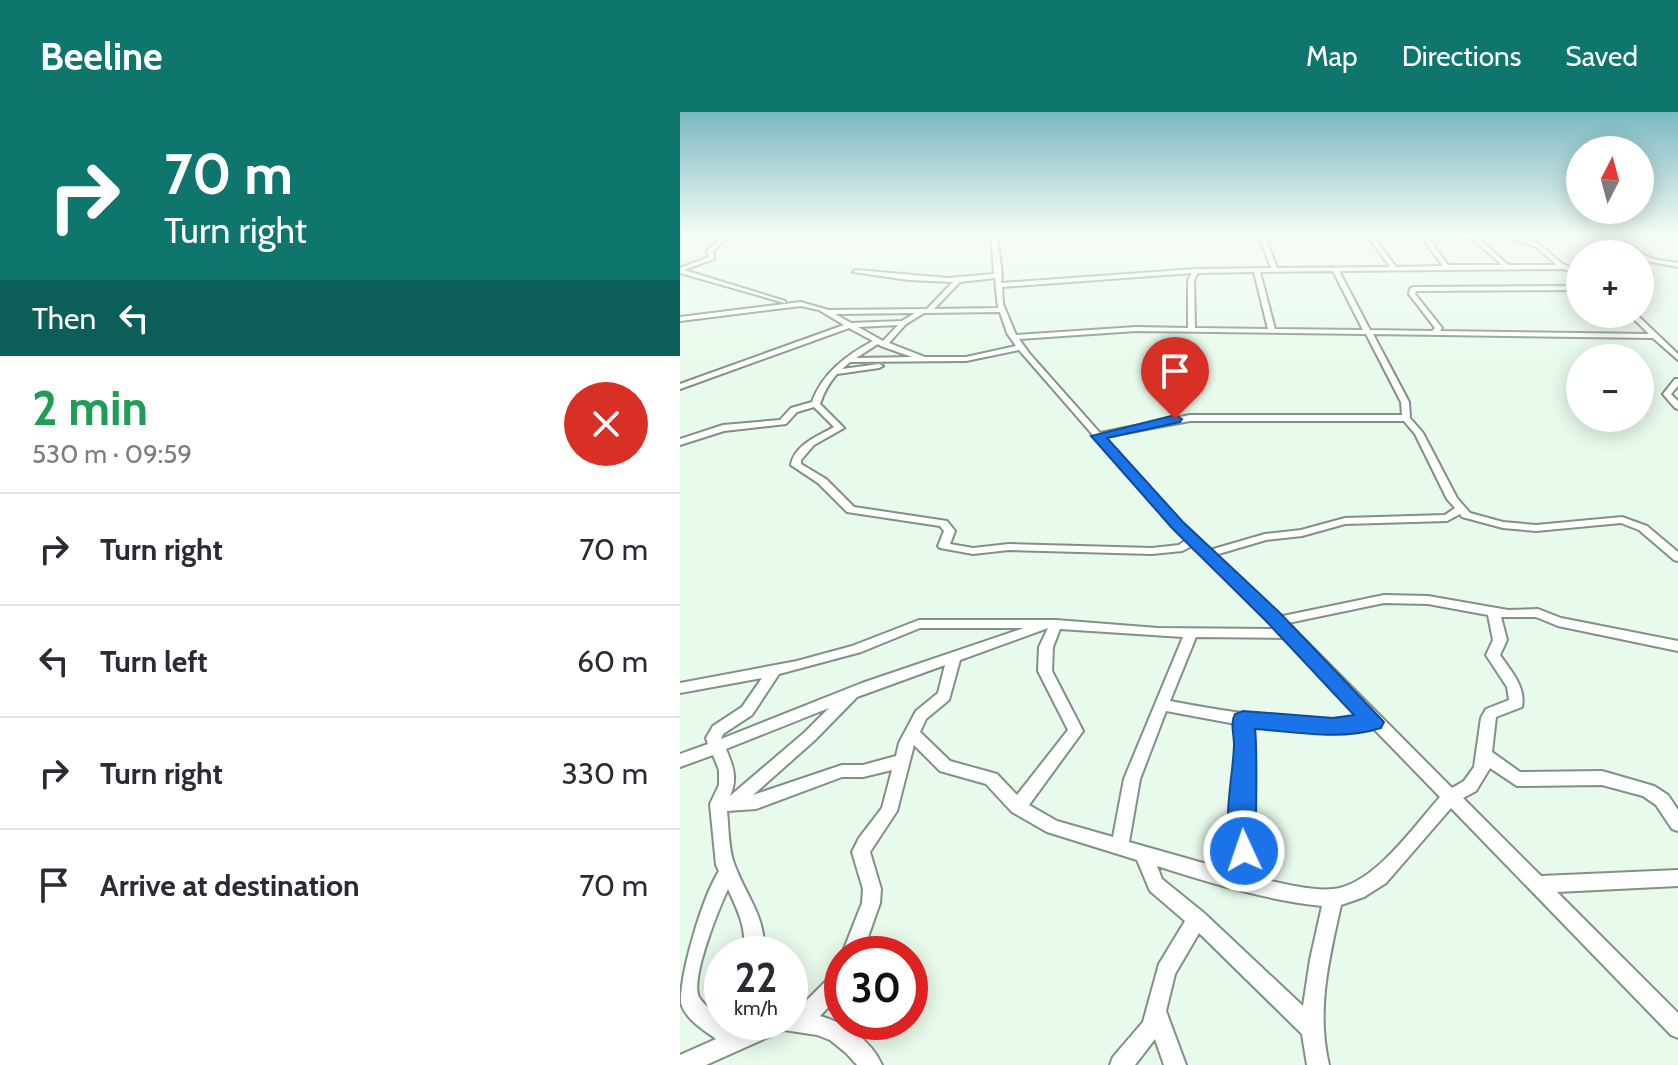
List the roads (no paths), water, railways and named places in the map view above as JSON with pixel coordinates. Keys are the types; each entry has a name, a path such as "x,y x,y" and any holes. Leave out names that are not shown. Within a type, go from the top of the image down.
{"street":[{"path":"712,279 790,303 815,307 881,342 928,360"},
{"path":"816,404 823,386 849,360 928,309 959,279"},
{"path":"978,279 1011,279"},
{"path":"1191,279 1192,330"},
{"path":"1259,279 1272,331"},
{"path":"1340,279 1405,402 1406,418 1419,433 1459,510 1476,519 1536,528 1622,520 1643,528 1678,558"},
{"path":"999,280 1002,310 1017,342 1129,474 1678,1028"},
{"path":"1434,333 1439,328 1412,294 1413,289 1566,288"},
{"path":"680,319 752,312 790,303"},
{"path":"826,312 1002,310"},
{"path":"680,389 850,325 904,323"},
{"path":"1646,328 1678,358"},
{"path":"849,360 977,358 1017,342 1136,329 1654,336"},
{"path":"836,372 928,360"},
{"path":"1678,381 1667,394 1678,406"},
{"path":"816,404 840,428 811,443 798,456 796,465 822,481 851,510 943,523 950,531 945,548 973,551 1009,547 1152,551 1182,548 1193,540"},
{"path":"680,442 723,428 783,422 794,410 816,404"},
{"path":"1098,436 1190,418 1406,418"},
{"path":"1207,554 1265,537 1302,533 1338,522 1447,518 1459,510"},
{"path":"1273,616 1283,620 1384,599 1428,600 1517,614 1538,613 1558,622 1678,646"},
{"path":"912,733 945,766 991,779 1018,807 1053,827 1266,889 1333,898 1358,891 1380,877 1449,798 1470,786 1482,769 1491,713 1517,703 1514,686 1493,655 1500,640 1493,611"},
{"path":"680,688 774,671 837,655 919,624 1053,624 1191,633 1290,634"},
{"path":"680,761 854,692 1053,624"},
{"path":"1018,807 1076,731 1045,671 1046,647 1053,624"},
{"path":"1119,848 1132,779 1191,633"},
{"path":"859,936 871,903 872,889 861,852 889,811 912,733 921,715 944,696 954,657"},
{"path":"754,936 750,916 727,875 727,770 713,738 714,734 747,711 774,671"},
{"path":"726,803 810,736 854,692"},
{"path":"1161,705 1243,720 1333,726 1373,722"},
{"path":"1243,720 1245,741 1241,823 1244,851 1266,889"},
{"path":"1485,756 1517,779 1602,778 1641,788 1662,800 1678,824"},
{"path":"726,803 756,802 842,771 863,771 903,761"},
{"path":"1143,855 1156,885 1197,919 1312,1029"},
{"path":"682,1065 735,1041 695,1006 687,989 707,912 727,875"},
{"path":"1538,885 1678,878"},
{"path":"1318,1065 1312,1029 1314,988 1333,898"},
{"path":"1121,1065 1152,1027 1166,971 1197,919"},
{"path":"808,1006 824,994"},
{"path":"1157,1014 1175,1065"},
{"path":"808,1024 829,1028 848,1037 871,1065"}]}
